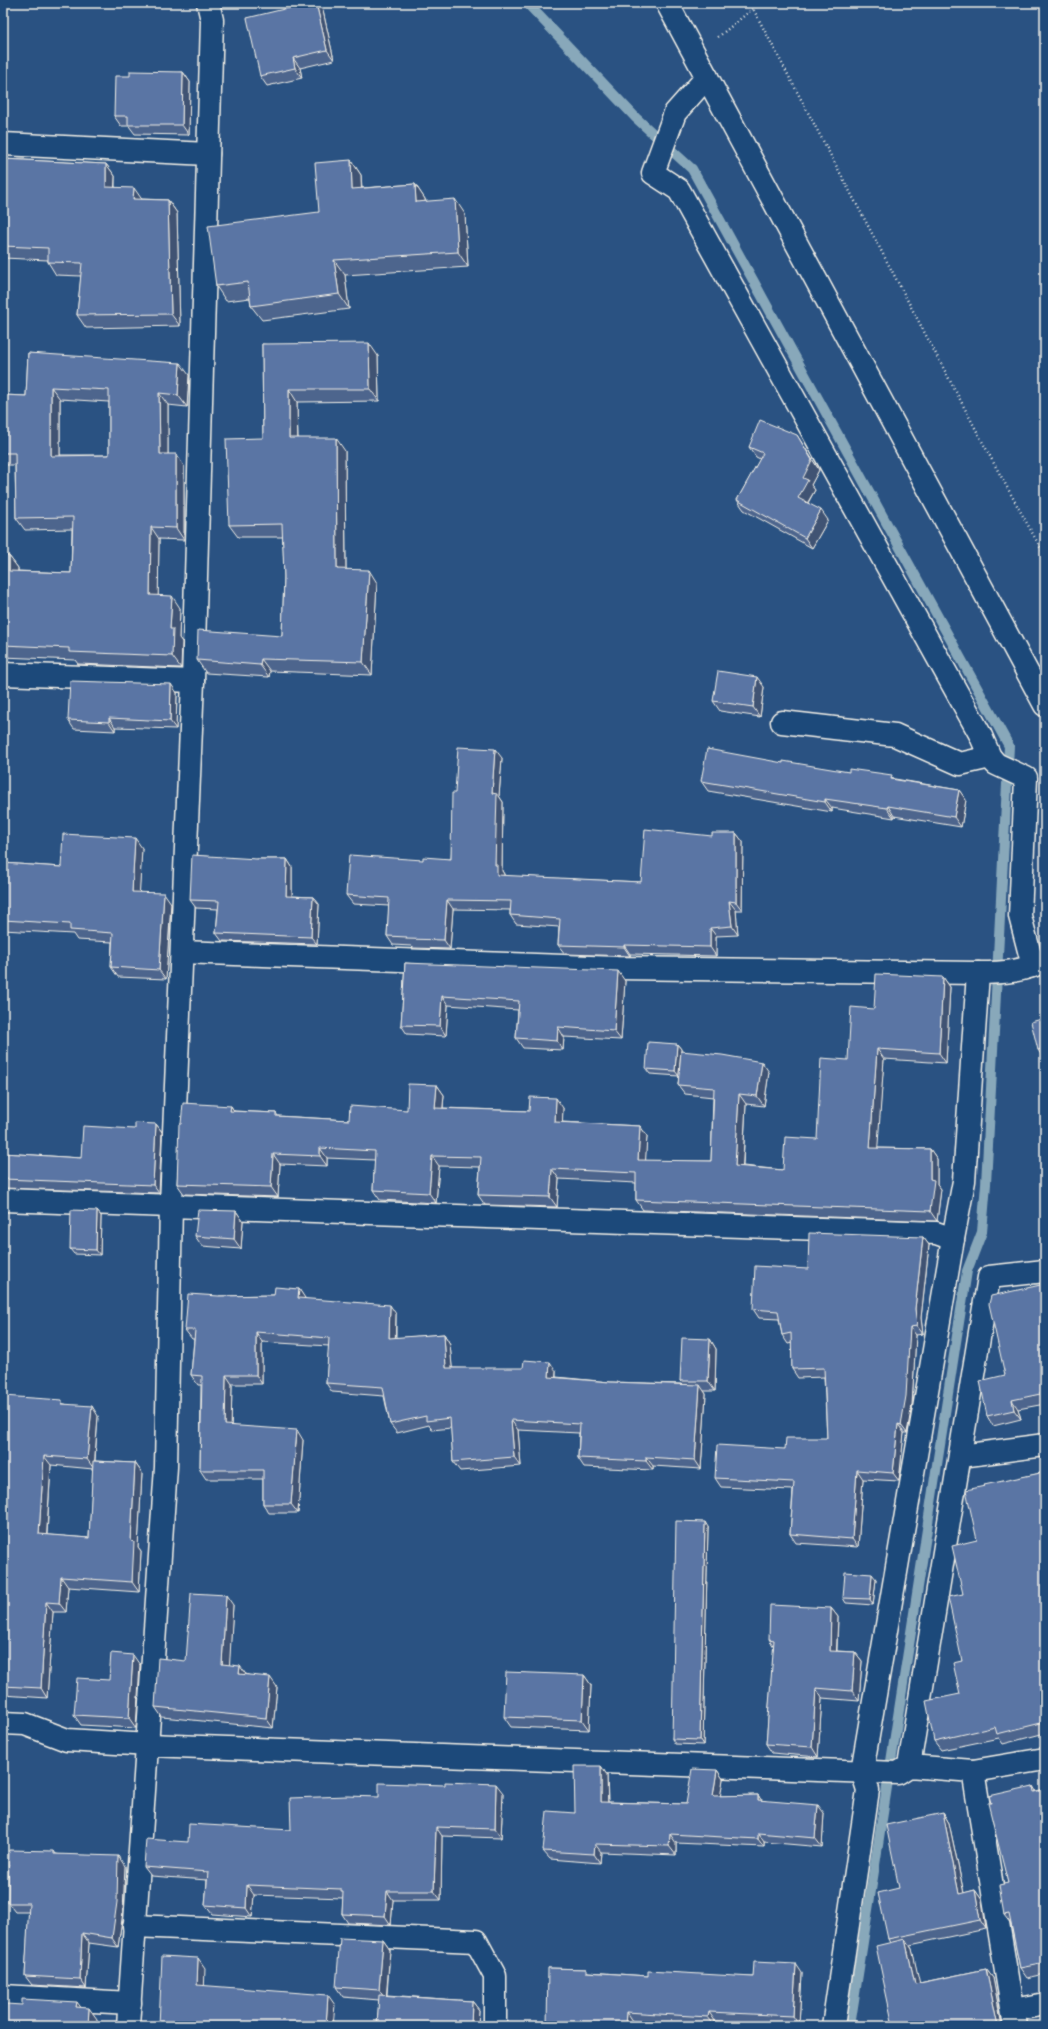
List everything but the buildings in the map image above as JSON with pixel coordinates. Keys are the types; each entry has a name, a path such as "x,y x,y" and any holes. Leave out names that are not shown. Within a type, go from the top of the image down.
{"street":[{"path":"128,2026 134,1926 149,1745 166,1467 171,1204 194,681 212,20 208,3"},
{"path":"667,3 1045,705"},
{"path":"707,78 674,113 654,173 679,190 993,760"},
{"path":"3,144 208,154"},
{"path":"3,674 194,681"},
{"path":"182,952 617,968 992,973 1039,963 1020,916 1026,778 993,760 960,764 896,735 782,722"},
{"path":"886,1770 952,1239 964,1181 992,973"},
{"path":"3,1200 171,1204 936,1233 952,1239"},
{"path":"833,2026 868,1790 886,1770 961,1456 989,1277 1045,1271"},
{"path":"961,1456 1045,1445"},
{"path":"3,1723 25,1724 67,1740 149,1745 886,1770 972,1771 1045,1759"},
{"path":"972,1771 1014,2018 1045,2004"},
{"path":"134,1926 476,1941 495,1976 495,2026"},
{"path":"3,1996 130,2003"}],"path":[{"path":"750,3 991,458 1045,556"},
{"path":"696,55 760,3"}],"waterway":[{"path":"527,3 636,118 692,169 1009,746 986,1184 982,1232 967,1271 850,2026"}]}
